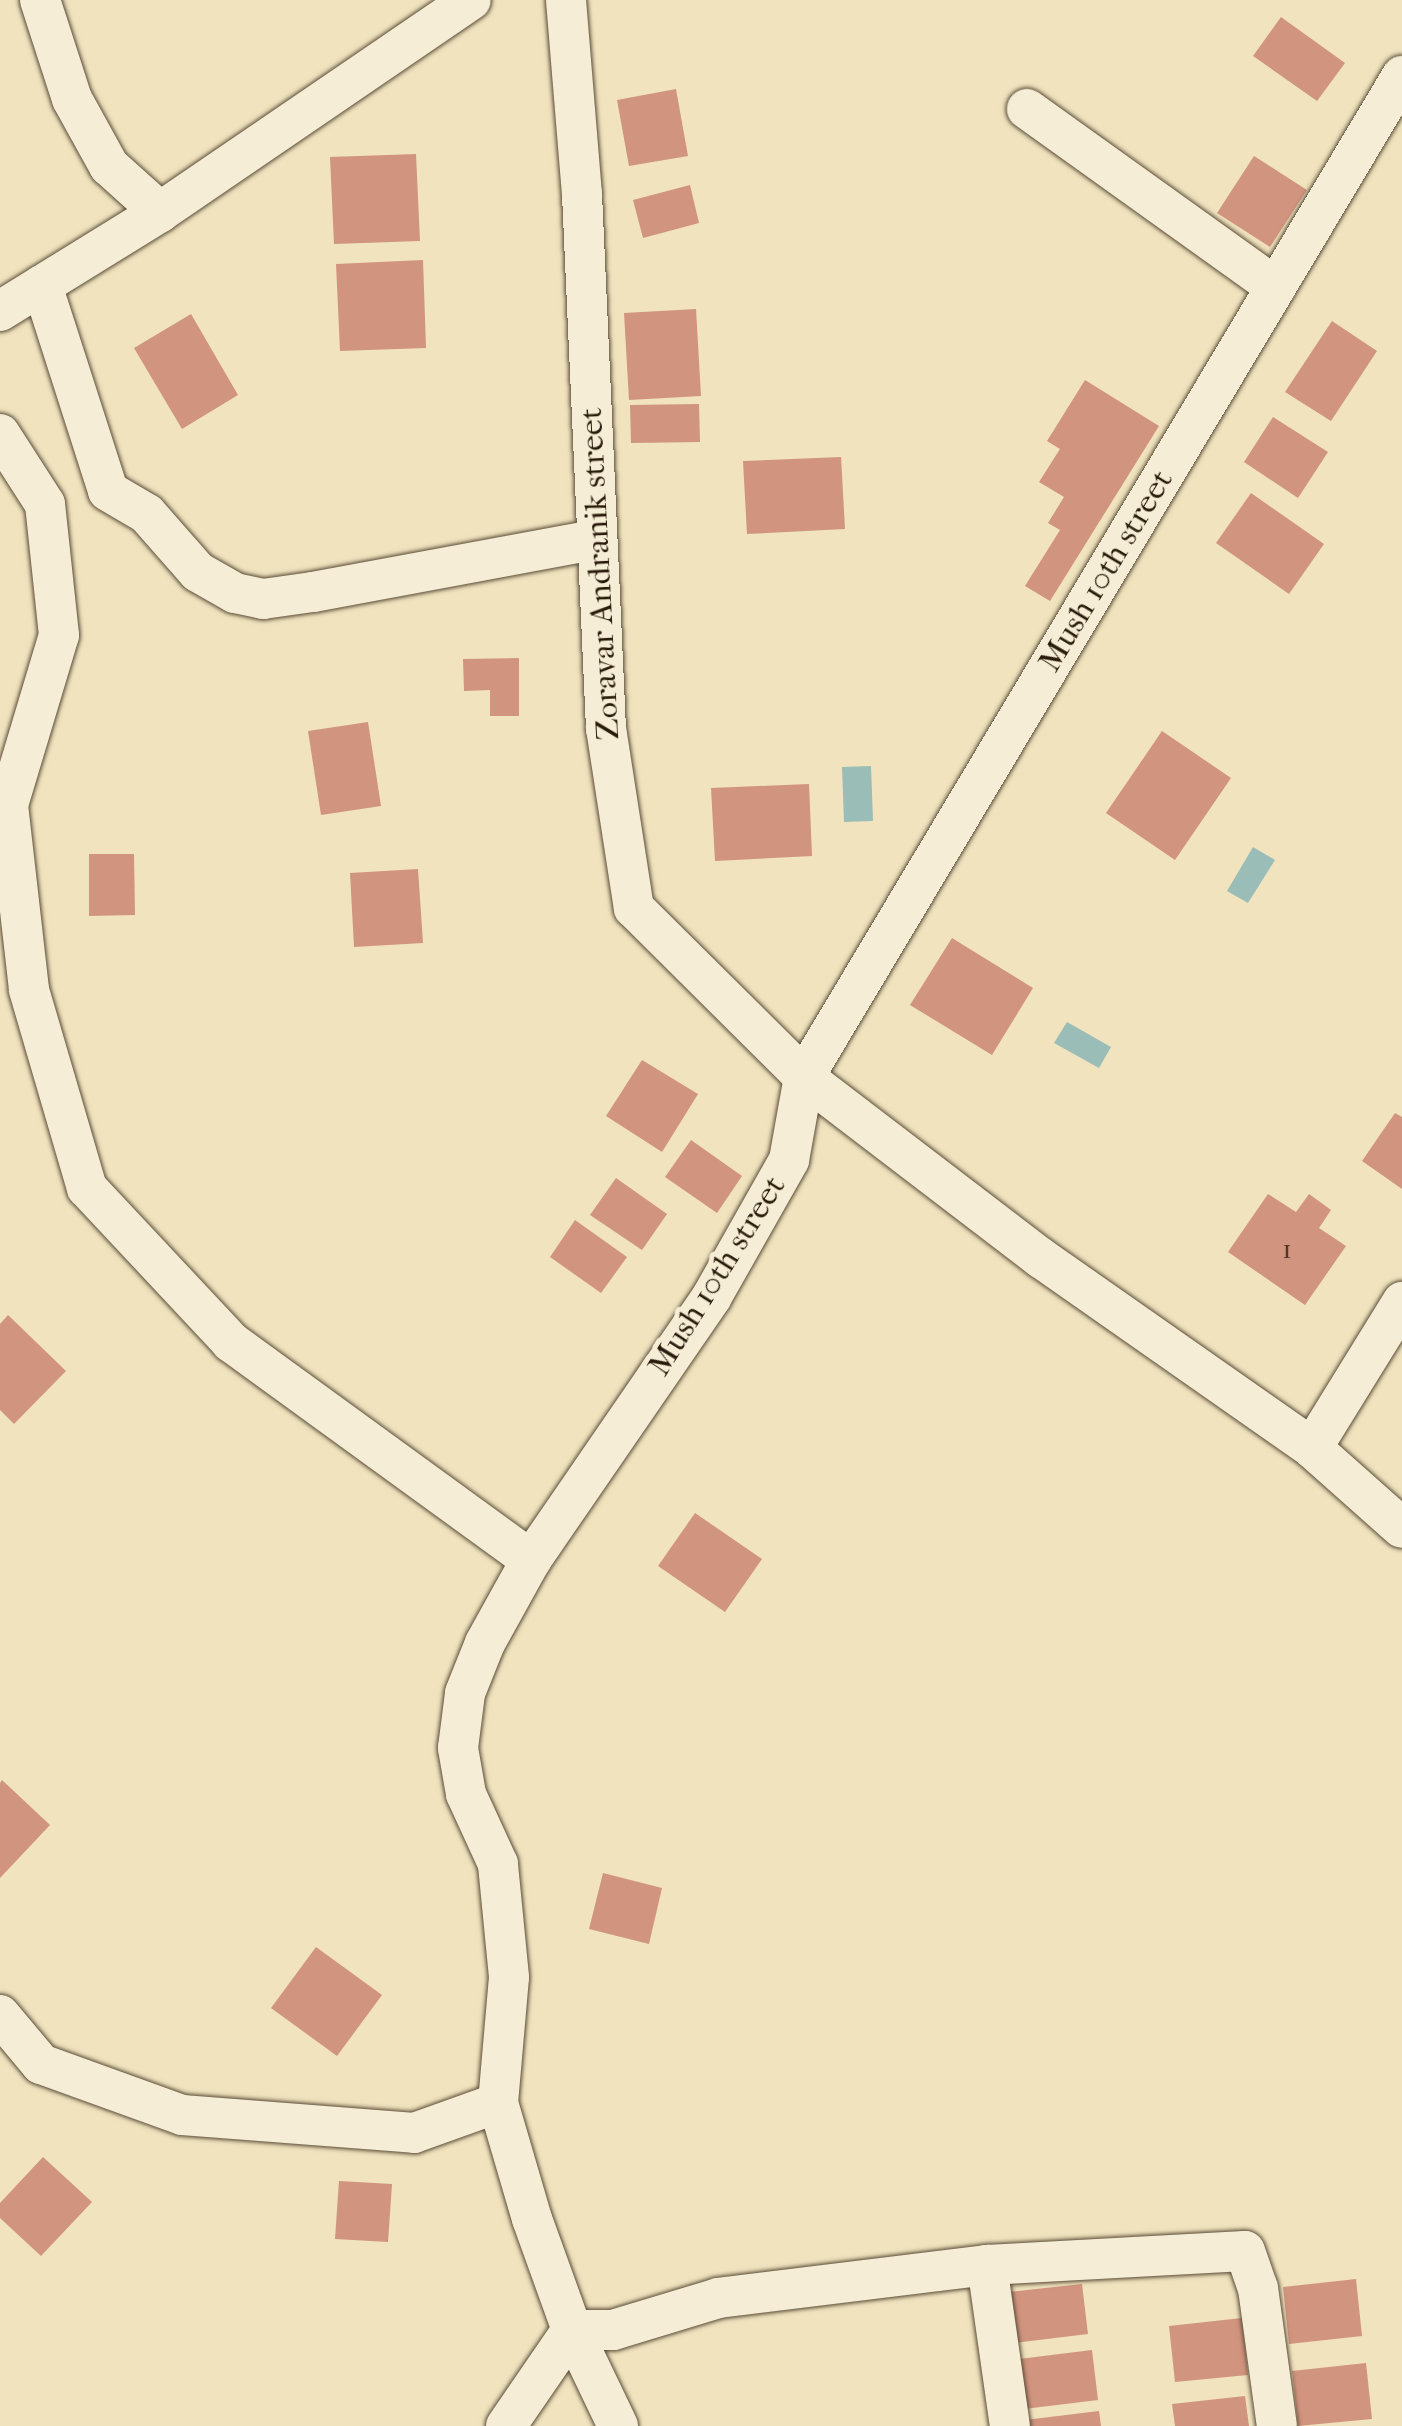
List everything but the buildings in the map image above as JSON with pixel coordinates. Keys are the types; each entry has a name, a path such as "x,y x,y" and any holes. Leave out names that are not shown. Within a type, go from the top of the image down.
{"street":[{"path":"40,0 72,99 109,166 160,212"},
{"path":"0,311 160,212 470,0"},
{"name":"Zoravar Andranik street","path":"566,0 582,194 594,540 606,728 634,908 804,1077 1041,1258 1312,1448 1402,1528"},
{"name":"Mush 10th street","path":"618,2426 572,2330 532,2219 498,2103 509,1977 498,1864 466,1794 458,1748 465,1693 531,1560 711,1298 788,1160 804,1077 1402,76"},
{"path":"1027,109 1276,287"},
{"path":"42,285 108,491 148,514 198,572 235,593 263,599 314,592 594,540"},
{"path":"0,434 44,504 47,523 59,635 8,804 30,990 87,1188 231,1342 531,1560"},
{"path":"1312,1448 1402,1302"},
{"path":"0,2014 41,2064 182,2115 414,2132 498,2103"},
{"path":"506,2426 572,2330 613,2330 718,2298 986,2265 1245,2251 1258,2288 1277,2426"},
{"path":"986,2265 1010,2426"}],"water":[{"path":"871,766 873,821 844,822 842,767"},
{"path":"1253,847 1275,860 1248,903 1227,891"},
{"path":"1067,1022 1111,1047 1099,1068 1054,1043"}]}
